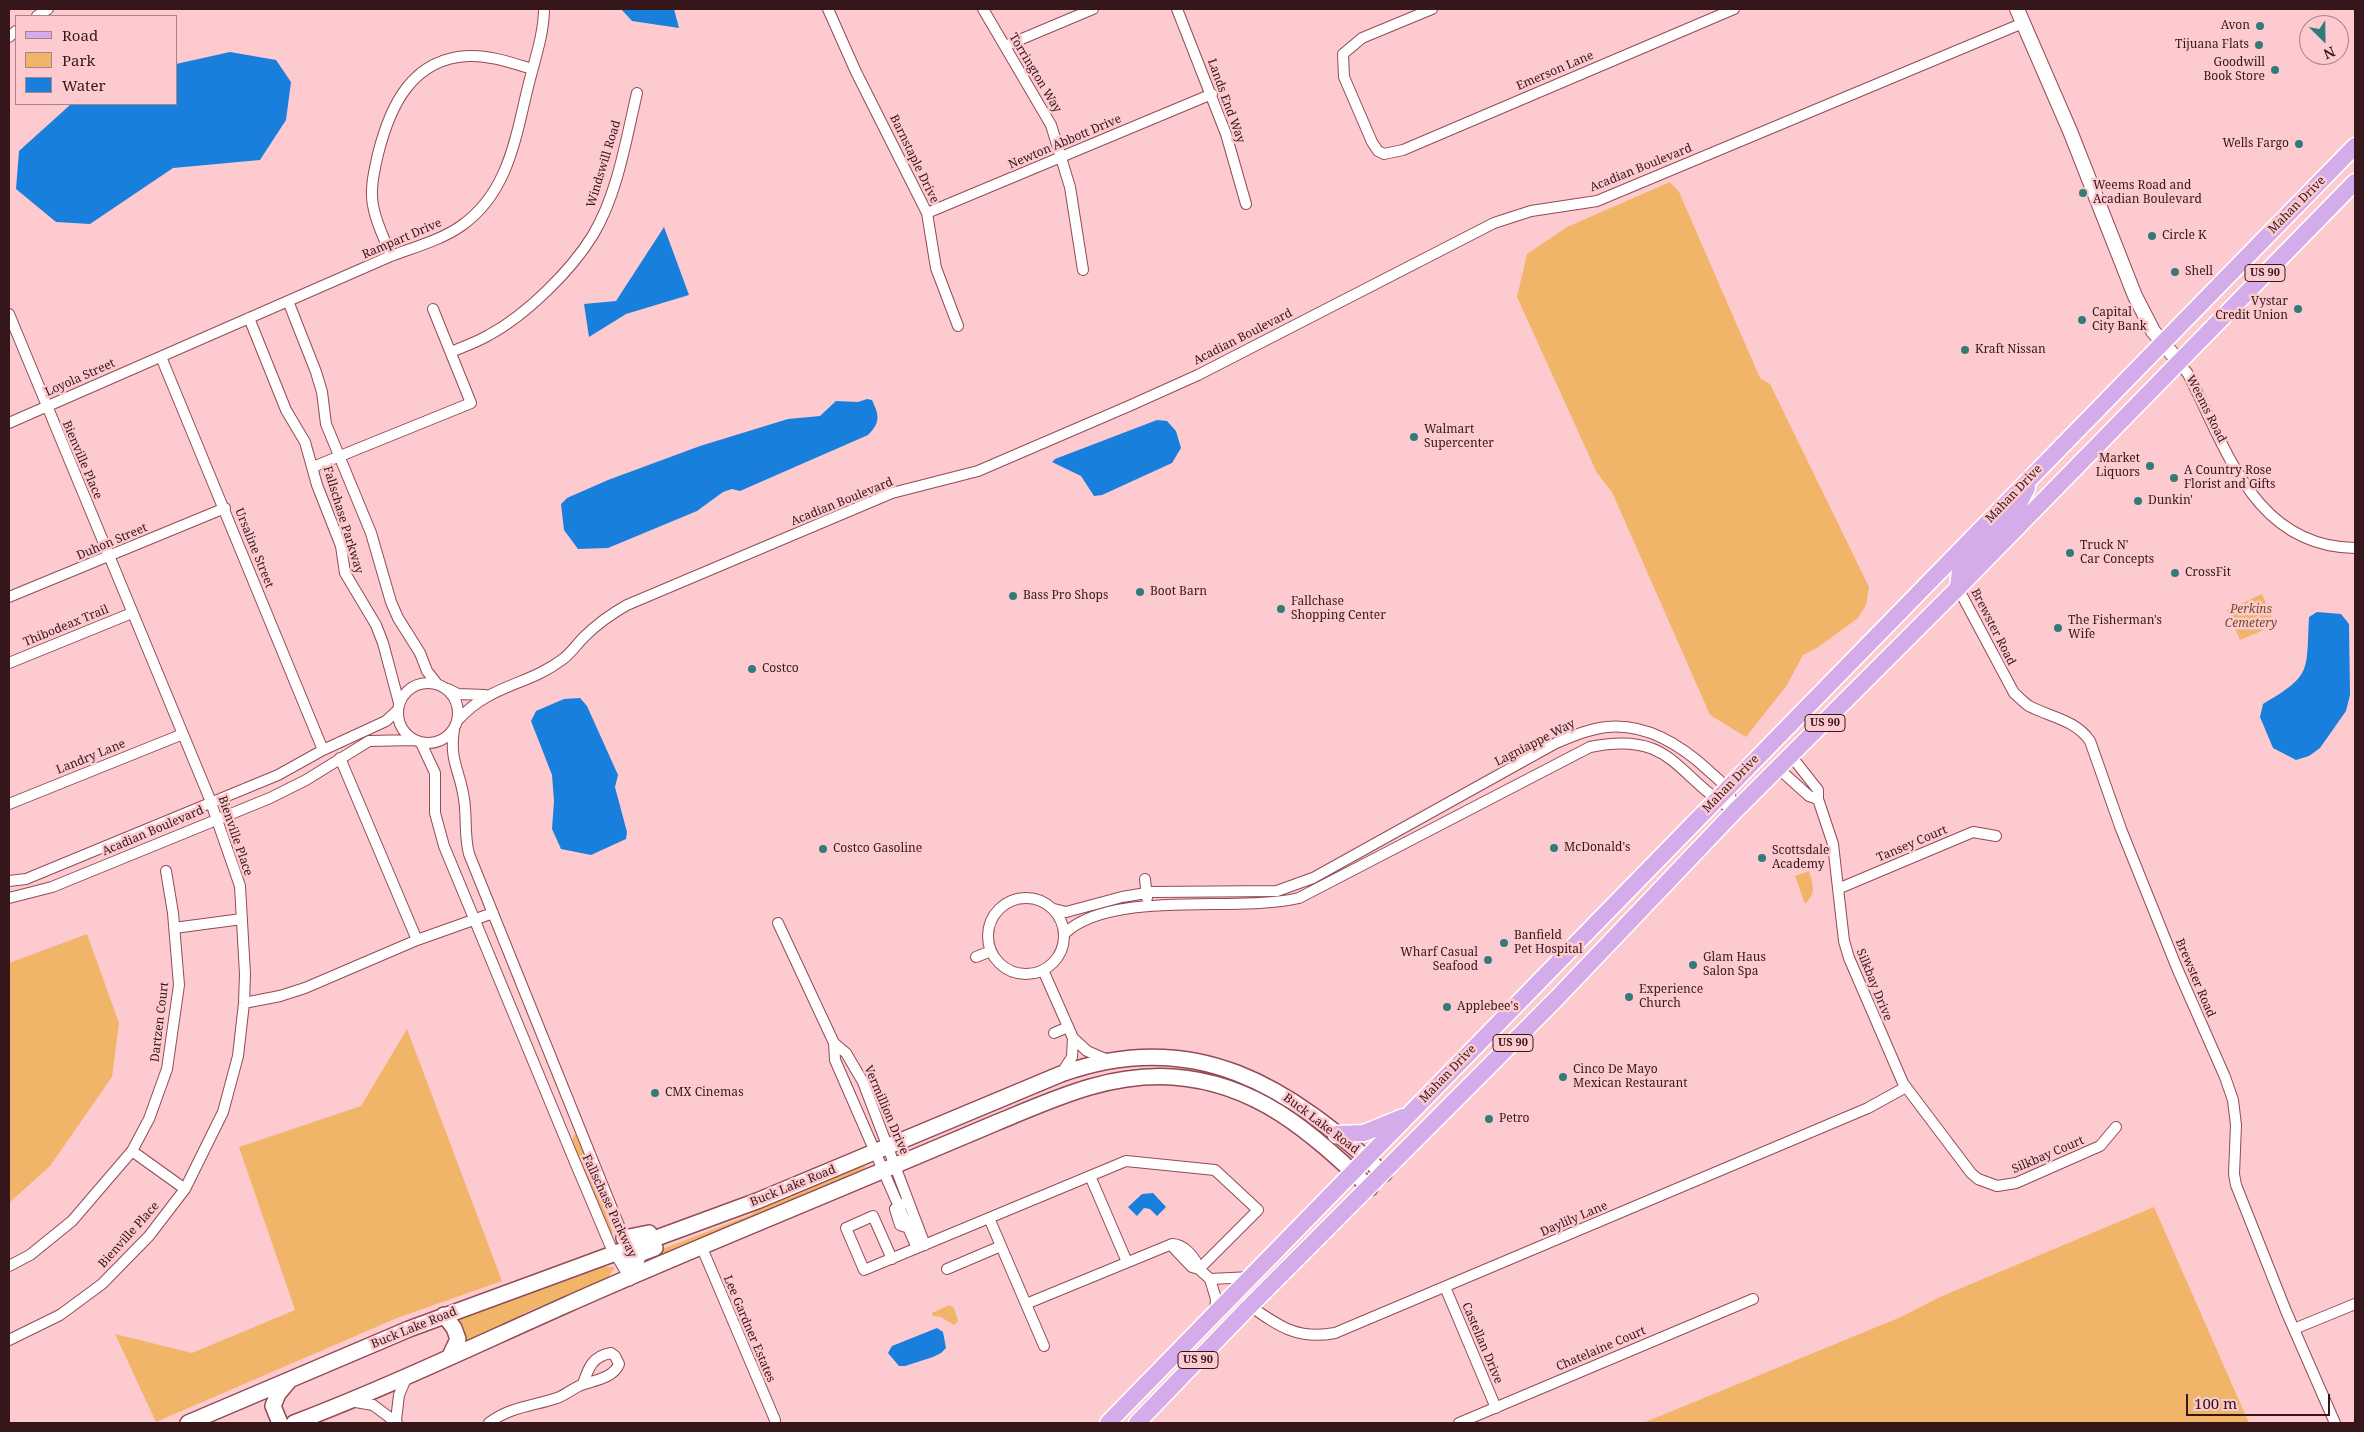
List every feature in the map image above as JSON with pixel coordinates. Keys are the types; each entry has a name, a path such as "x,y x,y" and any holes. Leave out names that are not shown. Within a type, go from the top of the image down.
{"main road":[{"name":"Mahan Drive","path":"1108,1423 1215,1311 1252,1277 2355,146"},
{"name":"Mahan Drive","path":"1142,1418 1250,1306 1384,1174 1579,975 1735,811 1792,757 2355,182"},
{"path":"1958,588 1960,570 2014,513 2037,471"},
{"path":"1575,944 1574,967 1579,975"},
{"name":"Buck Lake Road","path":"188,1423 444,1315 621,1247 757,1202 1061,1074 1108,1060 1177,1057 1216,1065 1254,1078 1289,1098 1367,1158 1384,1174"},
{"name":"Buck Lake Road","path":"294,1423 350,1401 628,1278 896,1164 1067,1094 1112,1080 1133,1076 1175,1077 1220,1084 1272,1107 1300,1126 1370,1188"},
{"path":"1337,1134 1364,1133 1412,1113"},
{"path":"628,1278 639,1254 746,1214 757,1202"},
{"path":"444,1315 457,1333 456,1343 450,1356"},
{"path":"1142,1418 1142,1401 1152,1378"},
{"path":"280,1423 273,1406 278,1394 290,1380"}],"street":[{"name":"Rampart Drive","path":"161,357 391,256 438,238 462,225 489,199 507,169 532,69 544,9"},
{"name":"Barnstaple Drive","path":"828,9 856,72 927,213 936,268 958,326"},
{"name":"Torrington Way","path":"982,9 1051,125 1062,157 1076,215 1083,270"},
{"path":"1005,46 1093,9"},
{"name":"Lands End Way","path":"1177,9 1212,94 1234,159 1246,204"},
{"name":"Emerson Lane","path":"1432,9 1362,38 1339,52 1344,77 1372,142 1383,158 1734,9"},
{"name":"Weems Road","path":"2007,9 2019,24"},
{"name":"Weems Road","path":"2017,9 2019,24 2063,134 2080,161 2135,296 2153,331 2188,374 2240,477 2258,504 2275,520 2303,539 2335,548 2355,548"},
{"name":"Acadian Boulevard","path":"458,720 470,706 486,695 550,667 564,658 606,618 627,605 892,493 978,471 1129,406 1198,375 1494,222 1531,211 1597,201 2019,24"},
{"path":"391,256 374,210 372,189 373,174 385,127 397,100 413,80 432,66 452,58 469,56 487,58 532,69"},
{"name":"Windswill Road","path":"450,352 489,335 515,317 570,265 593,234 609,198 637,92"},
{"name":"Newton Abbott Drive","path":"927,213 1212,94"},
{"name":"Fallschase Parkway","path":"288,301 316,372 322,392 326,424 371,533 398,618 420,653 427,671 436,684"},
{"path":"313,467 471,403 433,309"},
{"name":"Bienville Place","path":"9,314 211,803 240,886 244,1003 238,1056 223,1112 185,1189 149,1236 102,1284 60,1315 9,1340"},
{"name":"Fallschase Parkway","path":"249,318 286,410 305,442 317,485 341,546 345,573 376,625 383,643 399,706"},
{"name":"Loyola Street","path":"9,423 161,357"},
{"name":"Ursaline Street","path":"161,357 225,508 323,750"},
{"name":"Duhon Street","path":"9,598 225,508"},
{"name":"Brewster Road","path":"1958,588 2014,693 2029,706 2072,724 2082,731 2090,741 2121,829 2177,968 2225,1077 2233,1100 2236,1126 2234,1174 2236,1185 2294,1329 2335,1423"},
{"name":"Thibodeax Trail","path":"9,663 132,613"},
{"path":"421,683 436,684 446,688 457,702 458,720 454,730 439,742 417,741 402,728 399,706 403,696 414,686 421,683"},
{"name":"Acadian Boulevard","path":"446,688 458,694 486,695"},
{"name":"Acadian Boulevard","path":"9,881 26,879 278,775 323,750 386,721 399,706"},
{"name":"Lagniappe Way","path":"1054,909 1066,912 1122,896 1146,893 1262,892 1284,889 1313,878 1556,744 1581,732 1608,726 1641,729 1662,736 1692,755 1727,788 1735,811"},
{"name":"Fallschase Parkway","path":"454,730 451,748 464,802 465,841 579,1122 621,1247 628,1278"},
{"name":"Landry Lane","path":"9,804 182,734"},
{"name":"Acadian Boulevard","path":"9,898 52,887 216,818 270,798 306,780 369,741 417,741"},
{"name":"Fallschase Parkway","path":"417,741 435,774 436,813 439,830 475,920 561,1128 621,1247"},
{"path":"1064,933 1075,924 1095,916 1148,906 1255,904 1287,901 1317,890 1590,747 1614,742 1638,744 1659,750 1677,762 1716,800 1735,811"},
{"path":"1780,768 1809,796 1818,799 1818,790 1814,783 1792,757"},
{"path":"340,758 417,940"},
{"path":"1472,789 1479,804"},
{"name":"Silkbay Drive","path":"1818,799 1833,844 1840,888 1844,941 1849,958 1895,1068 1906,1087"},
{"name":"Tansey Court","path":"1840,888 1973,832 1996,836"},
{"path":"1377,842 1385,853"},
{"name":"Dartzen Court","path":"9,1266 30,1255 72,1220 132,1151 148,1119 167,1069 179,984 166,871"},
{"path":"1145,879 1148,906"},
{"path":"1284,889 1287,901"},
{"path":"1030,898 1043,901 1054,909 1061,920 1064,933 1063,946 1057,958 1044,970 1033,974 1019,974 1007,969 991,951 988,938 989,925 996,913 1005,904 1017,899 1030,898"},
{"path":"244,1003 280,996 305,988 417,940 493,913"},
{"path":"174,928 242,919"},
{"name":"Vermillion Drive","path":"778,924 834,1043 835,1060 881,1149 896,1164 904,1204"},
{"path":"976,957 991,951"},
{"path":"1044,970 1073,1038 1087,1051 1108,1060"},
{"path":"1054,1033 1068,1027"},
{"path":"1061,1074 1072,1057 1073,1038"},
{"name":"Vermillion Drive","path":"834,1043 846,1053 863,1082 881,1149 882,1171 904,1204"},
{"name":"Silkbay Court","path":"1906,1087 1971,1173 1978,1179 1997,1186 2016,1183 2100,1146 2116,1127"},
{"name":"Daylily Lane","path":"1250,1306 1284,1329 1317,1336 1335,1333 1868,1108 1906,1087"},
{"path":"561,1128 579,1122"},
{"path":"132,1151 185,1189"},
{"path":"892,1259 873,1216 846,1228 864,1270 892,1259 921,1247 1126,1161 1216,1170 1258,1210 1198,1269"},
{"path":"1090,1176 1127,1262"},
{"path":"904,1204 909,1228 921,1247"},
{"path":"904,1204 921,1247"},
{"path":"989,1218 1044,1346"},
{"path":"1026,1304 1127,1262 1177,1244 1184,1248 1197,1262 1198,1269 1210,1279 1216,1299 1215,1311"},
{"path":"947,1269 1001,1246"},
{"name":"Lee Gardner Estates","path":"702,1248 775,1420"},
{"path":"1210,1279 1252,1277"},
{"name":"Castellan Drive","path":"1445,1287 1496,1408"},
{"name":"Chatelaine Court","path":"1459,1423 1753,1299"},
{"path":"2294,1329 2355,1304"},
{"path":"396,1422 399,1395 408,1375"},
{"path":"488,1423 505,1413 558,1398 583,1384"},
{"path":"350,1401 373,1405 396,1422"}],"green space":[{"path":"1670,182 1679,192 1760,378 1770,384 1869,587 1866,605 1858,618 1817,648 1803,655 1787,685 1746,737 1710,715 1612,492 1597,473 1517,297 1527,254 1567,227"},
{"name":"Perkins Cemetery","path":"2262,594 2275,625 2240,640 2227,610"},
{"path":"1809,871 1813,892 1805,904 1795,876"},
{"path":"87,934 119,1023 112,1077 50,1166 9,1203 9,963"},
{"path":"407,1029 502,1281 397,1318 156,1422 115,1334 192,1353 295,1310 239,1147 361,1106"},
{"path":"574,1135 578,1135 613,1233 610,1233 571,1146"},
{"path":"865,1165 865,1168 857,1172 771,1209 754,1221 642,1262 649,1254 750,1215 769,1202"},
{"path":"2154,1207 2249,1423 1643,1423 1901,1317 1940,1297"},
{"path":"598,1267 615,1267 607,1279 526,1312 504,1327 465,1346 454,1319"},
{"path":"949,1305 954,1308 958,1321 954,1325 941,1317 933,1316 932,1313"}],"water":[{"path":"621,9 674,9 679,28 632,21"},
{"path":"230,52 276,60 291,82 286,120 260,160 173,168 90,224 56,222 16,189 19,151 70,105 178,105 178,64"},
{"path":"664,227 689,295 626,314 589,337 584,304 616,301"},
{"path":"867,399 872,400 878,418 868,435 740,491 732,489 723,492 697,511 608,548 578,549 564,530 561,504 567,498 608,480 700,446 788,419 820,416 836,401 858,402"},
{"path":"1157,420 1167,421 1176,431 1181,448 1172,463 1102,495 1094,496 1081,476 1052,462 1055,459"},
{"path":"2317,612 2341,614 2349,624 2350,695 2346,711 2320,748 2309,756 2296,760 2273,748 2260,717 2263,704 2291,686 2304,670 2308,649 2309,617"},
{"path":"580,698 587,706 618,775 615,787 627,832 626,839 591,855 561,849 552,829 554,801 552,775 531,721 536,711 564,699"},
{"path":"1153,1193 1166,1207 1157,1216 1150,1209 1144,1208 1137,1216 1128,1207 1142,1194"},
{"path":"937,1328 943,1332 946,1348 941,1353 905,1366 899,1366 888,1353 892,1346"}],"place":[{"name":"Avon","path":"2260,26"},
{"name":"Tijuana Flats","path":"2259,45"},
{"name":"Goodwill Book Store","path":"2275,70"},
{"name":"Wells Fargo","path":"2299,144"},
{"name":"Weems Road and Acadian Boulevard","path":"2083,193"},
{"name":"Circle K","path":"2152,236"},
{"name":"Shell","path":"2175,272"},
{"name":"Vystar Credit Union","path":"2298,309"},
{"name":"Capital City Bank","path":"2082,320"},
{"name":"Kraft Nissan","path":"1965,350"},
{"name":"Walmart Supercenter","path":"1414,437"},
{"name":"Market Liquors","path":"2150,466"},
{"name":"A Country Rose Florist and Gifts","path":"2174,478"},
{"name":"Dunkin'","path":"2138,501"},
{"name":"Truck N' Car Concepts","path":"2070,553"},
{"name":"CrossFit","path":"2175,573"},
{"name":"Boot Barn","path":"1140,592"},
{"name":"Bass Pro Shops","path":"1013,596"},
{"name":"Fallchase Shopping Center","path":"1281,609"},
{"name":"The Fisherman's Wife","path":"2058,628"},
{"name":"Costco","path":"752,669"},
{"name":"McDonald's","path":"1554,848"},
{"name":"Costco Gasoline","path":"823,849"},
{"name":"Scottsdale Academy","path":"1762,858"},
{"name":"Banfield Pet Hospital","path":"1504,943"},
{"name":"Wharf Casual Seafood","path":"1488,960"},
{"name":"Glam Haus Salon Spa","path":"1693,965"},
{"name":"Experience Church","path":"1629,997"},
{"name":"Applebee's","path":"1447,1007"},
{"name":"Cinco De Mayo Mexican Restaurant","path":"1563,1077"},
{"name":"CMX Cinemas","path":"655,1093"},
{"name":"Petro","path":"1489,1119"}]}
